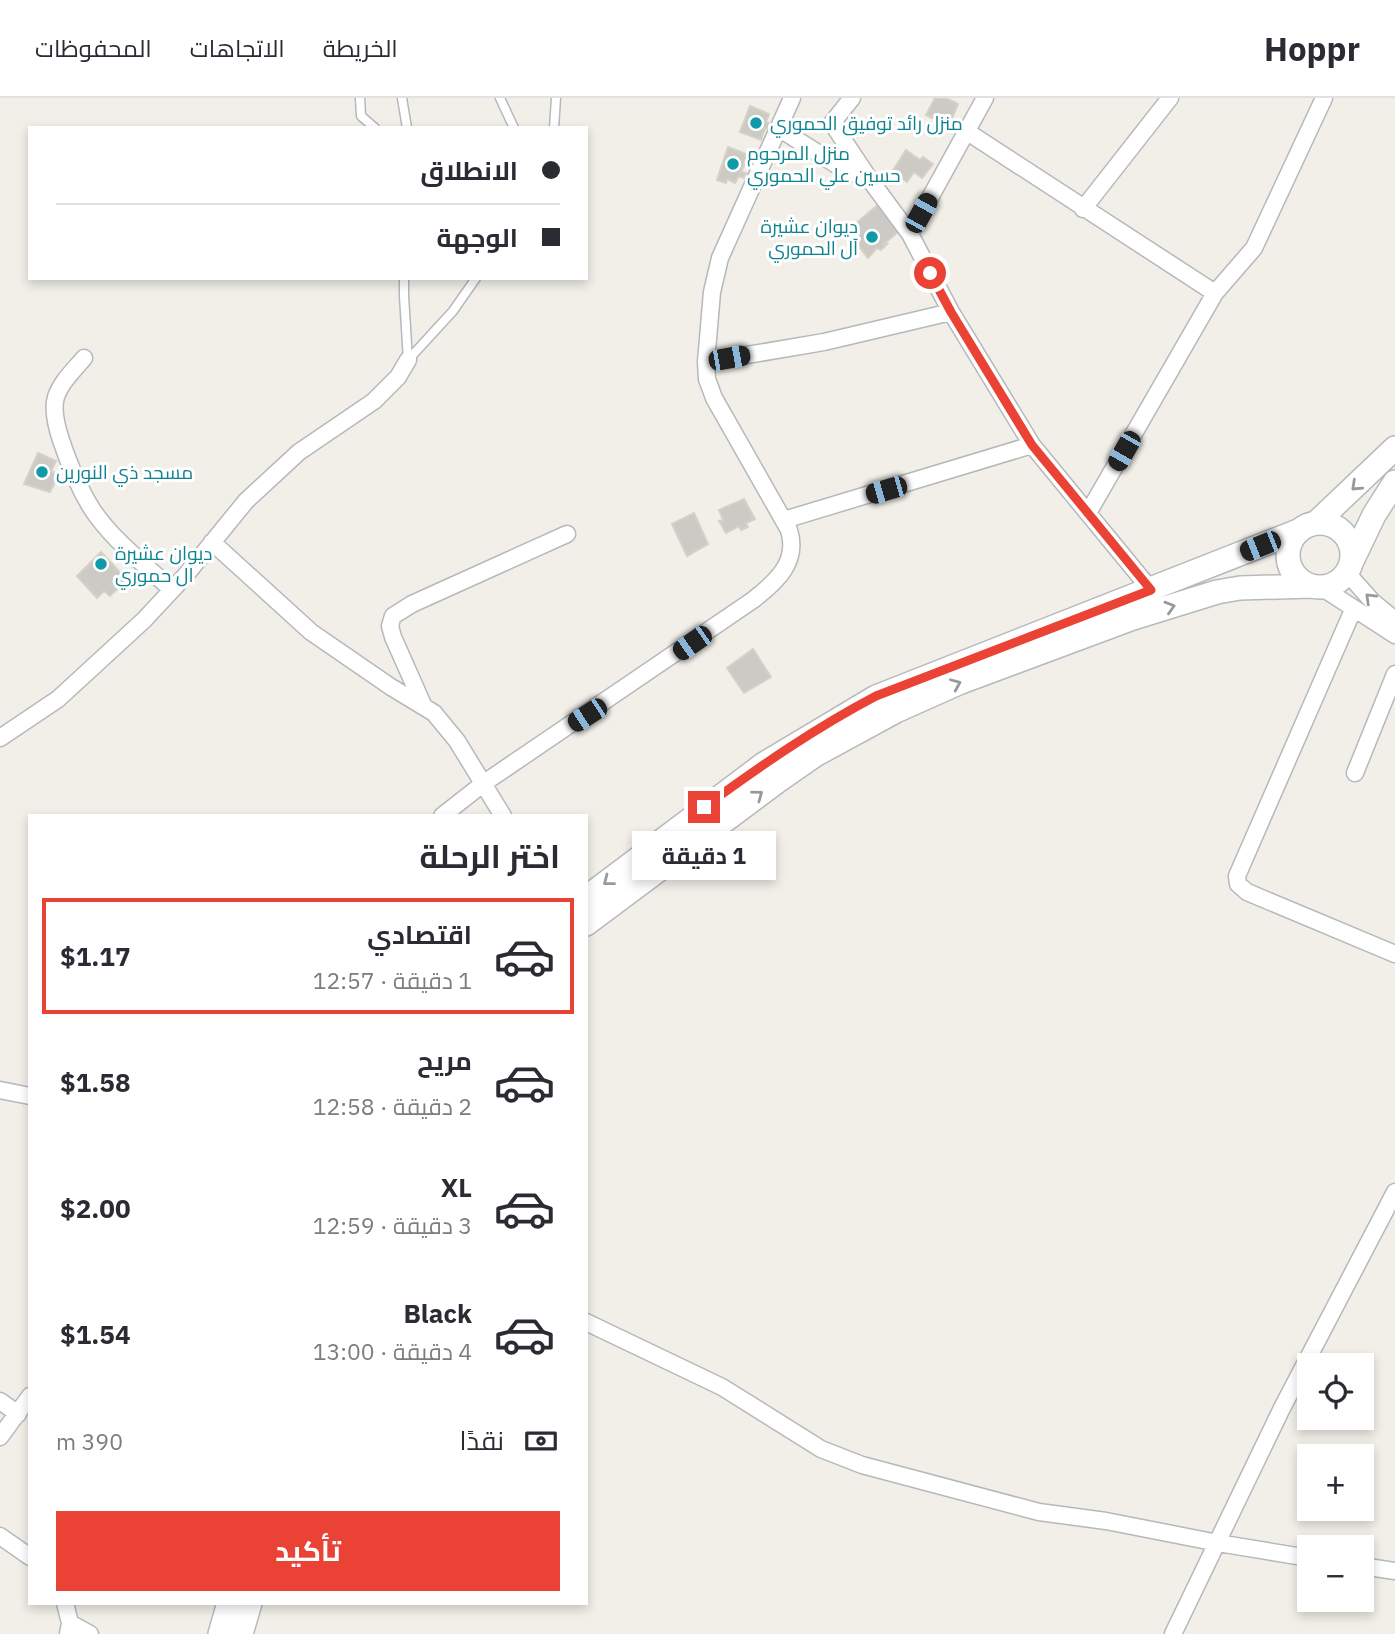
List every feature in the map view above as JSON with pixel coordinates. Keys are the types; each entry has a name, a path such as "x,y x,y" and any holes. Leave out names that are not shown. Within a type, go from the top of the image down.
{"main road":[{"path":"1316,587 1295,575 1290,567 1288,548 1307,527 1395,448"},
{"path":"588,923 797,767 896,711 961,682 1133,618 1217,592 1241,588 1316,587 1340,580 1374,515 1395,482"},
{"path":"588,896 764,764 851,709 900,686 1307,527 1333,525 1346,536 1350,544 1349,567"},
{"path":"220,1634 228,1605"},
{"path":"241,1634 249,1605"}],"street":[{"path":"445,814 484,783 610,699 769,587 779,578 788,563 792,538 713,398 707,379 706,362 712,292 720,258 792,98"},
{"path":"852,98 832,123 910,234 951,312 1032,445 1151,590"},
{"path":"910,234 985,98"},
{"path":"1083,209 1170,98"},
{"path":"1088,513 1215,293 1254,248 1324,98"},
{"path":"779,129 843,169 870,180"},
{"path":"965,131 1215,293"},
{"path":"706,362 824,342 951,312"},
{"path":"84,358 62,385 55,400 57,427 67,457 93,510 172,590"},
{"path":"0,738 58,699 144,620 246,501 270,477 299,452 374,401 398,377 408,360"},
{"path":"784,520 1032,445"},
{"path":"424,707 393,638 390,626 393,616 412,604 567,534"},
{"path":"212,542 311,632 444,723 502,814"},
{"path":"1349,567 1373,602 1395,620"},
{"path":"1316,587 1395,635"},
{"path":"1353,610 1237,876 1238,884 1247,892 1395,954"},
{"path":"1355,773 1395,674"},
{"path":"0,1090 28,1096"},
{"path":"1173,1634 1282,1408 1395,1192"},
{"path":"588,1323 722,1387 805,1440 840,1457 1039,1512 1105,1521 1218,1544 1297,1556"},
{"path":"0,1437 28,1399"},
{"path":"0,1401 18,1414"},
{"path":"0,1536 28,1556"},
{"path":"1374,1568 1395,1571"},
{"path":"65,1605 69,1629 90,1634"}],"lane":[{"path":"360,98 361,116 373,126"},
{"path":"402,98 407,126"},
{"path":"500,98 513,126"},
{"path":"554,126 556,98"},
{"path":"404,280 408,360"},
{"path":"408,360 453,311 475,280"}],"building":[{"path":"935,98 946,98 958,104 949,126 926,115"},
{"name":"منزل رائد توفيق الحموري","path":"750,106 769,114 766,122 771,124 769,130 765,128 761,140 740,132"},
{"name":"منزل المرحوم حسين علي الحموري","path":"728,147 749,155 741,172 746,173 744,178 739,176 735,183 727,179 726,183 717,180"},
{"path":"906,150 920,160 923,157 933,164 922,178 914,172 907,182 892,172"},
{"name":"ديوان عشيرة آل الحموري","path":"879,204 899,231 881,250 877,248 868,258 847,231"},
{"name":"مسجد ذي النورين","path":"38,453 56,461 51,471 59,474 50,492 24,484"},
{"path":"744,499 755,519 746,523 748,527 741,530 739,526 726,533 719,521 723,520 719,510"},
{"path":"694,513 708,544 687,556 672,524"},
{"name":"ديوان عشيرة ال حموري","path":"101,552 127,580 110,596 104,591 97,598 77,576"},
{"path":"753,649 771,677 744,693 727,668"}],"place":[{"name":"منزل رائد توفيق الحموري","path":"756,123"},
{"name":"منزل المرحوم حسين علي الحموري","path":"733,164"},
{"name":"ديوان عشيرة آل الحموري","path":"872,237"},
{"name":"مسجد ذي النورين","path":"42,472"},
{"name":"ديوان عشيرة ال حموري","path":"101,564"}],"route":[{"path":"704,807 764,764 876,696 1151,590 1032,445 930,273"}]}
